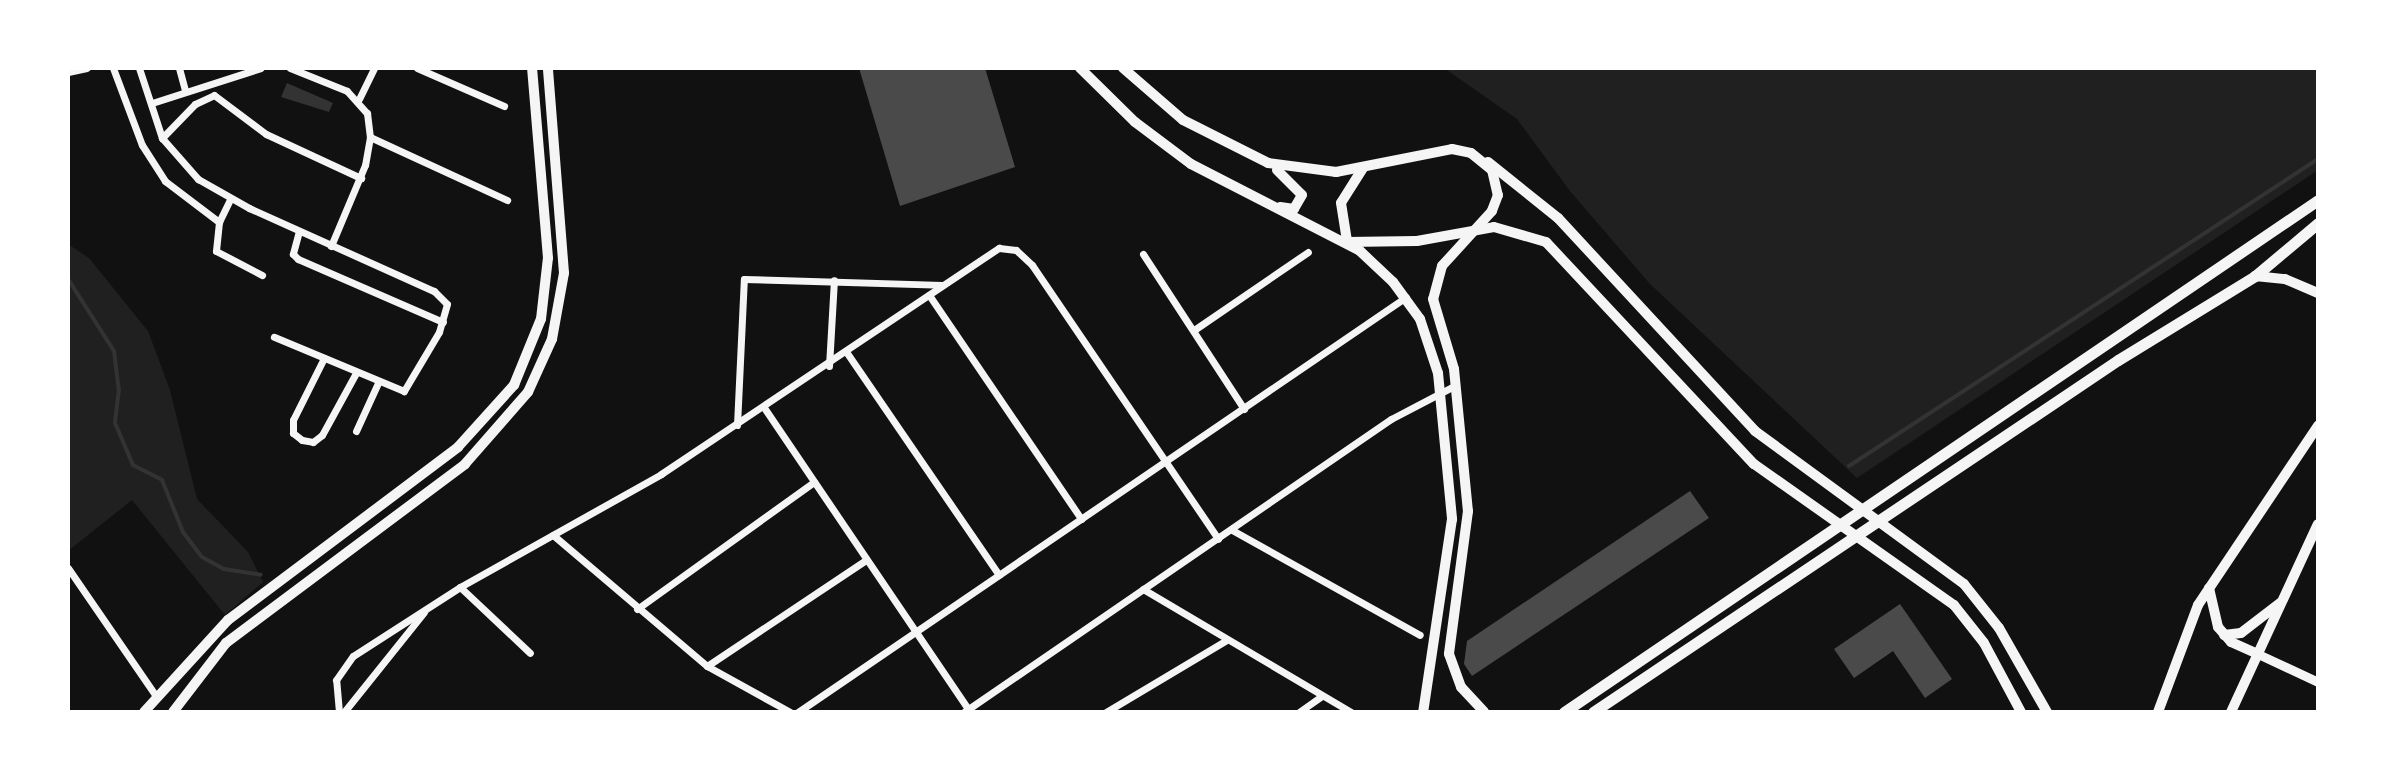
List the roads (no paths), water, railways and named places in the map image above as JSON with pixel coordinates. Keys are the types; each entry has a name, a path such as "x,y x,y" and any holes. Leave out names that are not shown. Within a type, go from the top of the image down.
{"main road":[{"path":"173,712 226,643 465,464 496,434 528,392 552,339 564,273 548,68"},
{"path":"1080,68 1156,139 1233,190 1347,242 1406,297 1432,346 1440,392 1452,519 1424,711"},
{"path":"1123,68 1183,120 1252,157 1298,187 1299,205 1286,209 1233,190"},
{"path":"144,712 201,644 245,606 464,442 514,385 541,319 548,258 530,71"},
{"path":"1252,157 1301,171 1363,168 1443,150 1479,157 1521,185 1558,218 1730,408 1827,488 1931,558 1989,613 2047,712"},
{"path":"1479,157 1492,170 1498,195 1492,211 1442,266 1433,290 1435,316 1456,385 1467,525 1449,642 1455,676 1468,697 1484,712"},
{"path":"1347,242 1341,203 1363,168"},
{"path":"1564,712 2318,200"},
{"path":"1593,712 2118,360 2255,276 2318,223"},
{"path":"1347,242 1417,241 1475,231 1515,230 1556,249 1707,420 1807,505 1912,573 1965,617 2019,709"},
{"path":"2255,276 2285,279 2318,293"},
{"path":"2158,712 2209,586 2318,426"},
{"path":"2231,712 2318,524"},
{"path":"2209,586 2210,608 2224,635 2258,654"},
{"path":"2224,635 2241,633 2283,600"},
{"path":"1466,712 1468,697"}],"street":[{"path":"68,72 87,68"},
{"path":"113,68 142,145 165,181 219,222"},
{"path":"139,68 162,138 178,161 230,199 439,294 447,304 443,322 407,390 378,383 274,337"},
{"path":"179,68 185,91"},
{"path":"152,103 261,68"},
{"path":"290,68 312,71 359,99"},
{"path":"331,246 361,178 370,137 359,99 374,68"},
{"path":"417,68 504,106"},
{"path":"162,138 195,104 214,95 266,134 361,178"},
{"path":"370,137 507,200"},
{"path":"230,199 219,222 216,251 262,275"},
{"path":"299,231 293,254 298,259 443,322"},
{"path":"342,712 336,680 345,663 460,587 765,409 1004,247 1032,265 1163,464 1218,539"},
{"path":"1194,330 1308,252"},
{"path":"1143,254 1244,409"},
{"path":"737,425 744,279 944,285"},
{"path":"829,366 834,280"},
{"path":"929,295 1081,519"},
{"path":"798,712 1406,297"},
{"path":"847,353 999,575"},
{"path":"324,358 293,420 293,433 302,440 310,443 322,435 356,373"},
{"path":"356,431 378,383"},
{"path":"765,409 917,633 966,711 1391,419 1456,385"},
{"path":"637,609 814,482"},
{"path":"1232,530 1420,635"},
{"path":"553,535 707,666 790,712"},
{"path":"707,666 866,560"},
{"path":"68,568 156,696"},
{"path":"460,587 530,653"},
{"path":"1143,589 1225,641 1351,712"},
{"path":"342,712 428,607"},
{"path":"1106,712 1225,641"},
{"path":"2258,654 2318,682"},
{"path":"1299,712 1322,696"}],"waterway":[{"path":"1849,466 2318,159"},
{"path":"68,279 114,351 119,389 115,423 133,465 162,480 183,532 202,557 224,569 261,575"}]}
